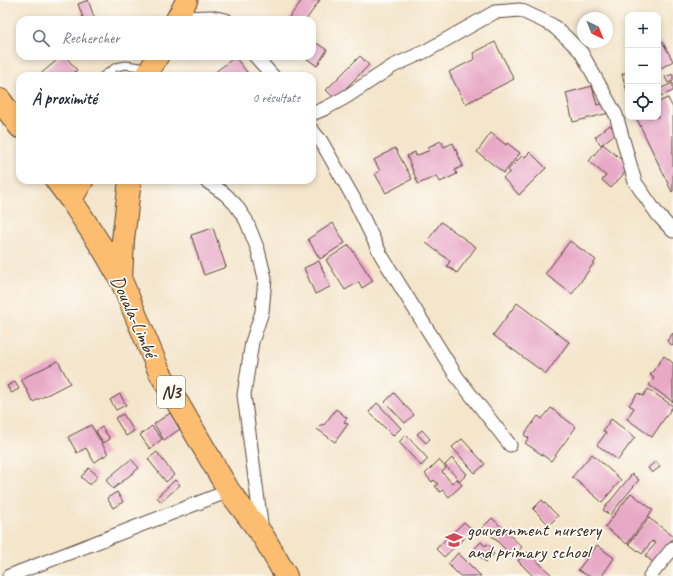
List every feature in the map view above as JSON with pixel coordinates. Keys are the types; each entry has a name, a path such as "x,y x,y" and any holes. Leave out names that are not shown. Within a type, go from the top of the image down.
{"highway":[{"name":"Douala-Limbé","path":"59,184 105,252 121,280 159,370 229,491 263,536 286,576"},
{"path":"121,280 123,240 130,184"}],"main road":[{"path":"71,200 81,184"}],"street":[{"path":"316,112 346,97 393,66 426,51 495,12 520,10 552,25 581,52 616,115 635,182 658,216 673,231"},
{"path":"180,13 204,16"},
{"path":"259,60 269,72"},
{"path":"316,134 322,141 354,199 381,255 457,377 510,444"},
{"path":"211,184 225,194 235,204 246,220 258,250 264,278 262,312 252,342 244,395 263,536"},
{"path":"9,576 229,491"},
{"path":"650,576 673,548"}],"lane":[{"path":"109,72 116,67 152,67"}],"building":[{"path":"88,0 94,16 82,16 78,4"},
{"path":"302,0 320,0 309,16 290,16"},
{"path":"662,41 673,61 661,68 661,48"},
{"path":"495,42 514,79 465,104 449,72 475,59 473,53"},
{"path":"316,43 327,50 317,66 309,60 316,60"},
{"path":"360,56 369,65 335,99 326,90"},
{"path":"57,60 68,60 77,70 75,72 43,72"},
{"path":"231,60 237,60 247,72 215,72"},
{"path":"625,73 625,84 622,74"},
{"path":"673,74 673,81 668,83 665,77"},
{"path":"673,83 673,91 661,96 661,88"},
{"path":"592,86 597,105 606,103 609,113 573,122 566,93"},
{"path":"668,98 673,108 672,192 637,120 661,120 661,101"},
{"path":"610,125 616,133 601,145 595,137"},
{"path":"491,133 506,145 507,143 520,153 504,173 477,152"},
{"path":"441,141 444,147 453,143 463,166 455,170 457,174 440,182 437,176 418,184 407,156 415,152 416,156 430,150 428,147"},
{"path":"603,144 630,167 611,188 602,180 606,176 589,161"},
{"path":"395,148 412,179 386,193 375,174 380,171 374,160"},
{"path":"530,152 546,168 519,195 503,178 510,172 508,170 523,155 525,157"},
{"path":"441,222 476,247 457,273 447,266 450,261 426,243"},
{"path":"333,223 345,243 320,259 308,239"},
{"path":"213,228 226,267 204,275 191,235"},
{"path":"570,241 596,260 572,294 545,274"},
{"path":"349,245 373,281 362,288 359,282 345,290 326,260"},
{"path":"319,261 330,287 315,294 304,268"},
{"path":"517,303 569,342 546,374 493,335"},
{"path":"673,333 673,346 667,341"},
{"path":"664,356 673,363 673,402 649,385 654,378 650,375"},
{"path":"58,361 70,383 33,402 21,379"},
{"path":"15,382 19,389 11,393 7,386"},
{"path":"648,389 673,406 652,437 627,419 634,408 629,405 638,393 643,396"},
{"path":"394,393 414,415 405,423 385,402"},
{"path":"120,394 126,405 116,410 110,400"},
{"path":"377,403 401,428 393,436 369,412"},
{"path":"551,408 576,427 551,461 525,443 529,438 524,435 538,416 542,419"},
{"path":"336,409 347,418 344,422 348,424 335,442 317,429 322,424 324,425"},
{"path":"170,413 180,429 164,440 154,424"},
{"path":"123,414 134,431 126,436 115,418"},
{"path":"611,419 635,437 618,460 597,445 606,433 603,431"},
{"path":"91,425 108,454 94,462 86,448 77,453 68,437"},
{"path":"152,426 162,439 150,449 140,435"},
{"path":"102,427 110,439 103,443 96,431"},
{"path":"422,430 430,439 426,443 417,434"},
{"path":"406,435 428,459 421,466 399,442"},
{"path":"462,439 485,464 475,473 452,447"},
{"path":"157,452 174,475 166,482 148,459"},
{"path":"592,454 621,480 602,502 572,477"},
{"path":"452,458 467,474 460,481 445,465"},
{"path":"131,459 139,468 113,489 106,480"},
{"path":"439,460 446,468 442,472 452,483 457,479 462,485 449,497 443,490 440,492 435,486 438,484 434,480 432,482 425,474"},
{"path":"656,461 660,467 652,473 648,468"},
{"path":"89,468 98,476 90,485 81,477"},
{"path":"632,474 639,480 610,515 603,510"},
{"path":"175,480 180,485 161,502 157,497"},
{"path":"117,492 123,502 113,508 107,498"},
{"path":"631,493 653,510 627,544 605,527"},
{"path":"542,500 558,516 549,525 533,509"},
{"path":"492,518 522,547 513,557 483,527"},
{"path":"649,518 673,536 654,563 645,556 656,543 652,541 642,554 629,544"},
{"name":"gouvernment nursery and primary school","path":"464,522 473,530 444,557 436,549"},
{"path":"481,542 485,546 487,544 492,548 489,550 494,554 486,562 473,550"},
{"path":"597,545 614,558 602,576 588,576 578,570"},
{"path":"527,552 553,576 533,576 518,561"},
{"path":"458,553 481,576 460,576 448,564"}],"place":[{"name":"gouvernment nursery and primary school","path":"454,540"}]}
